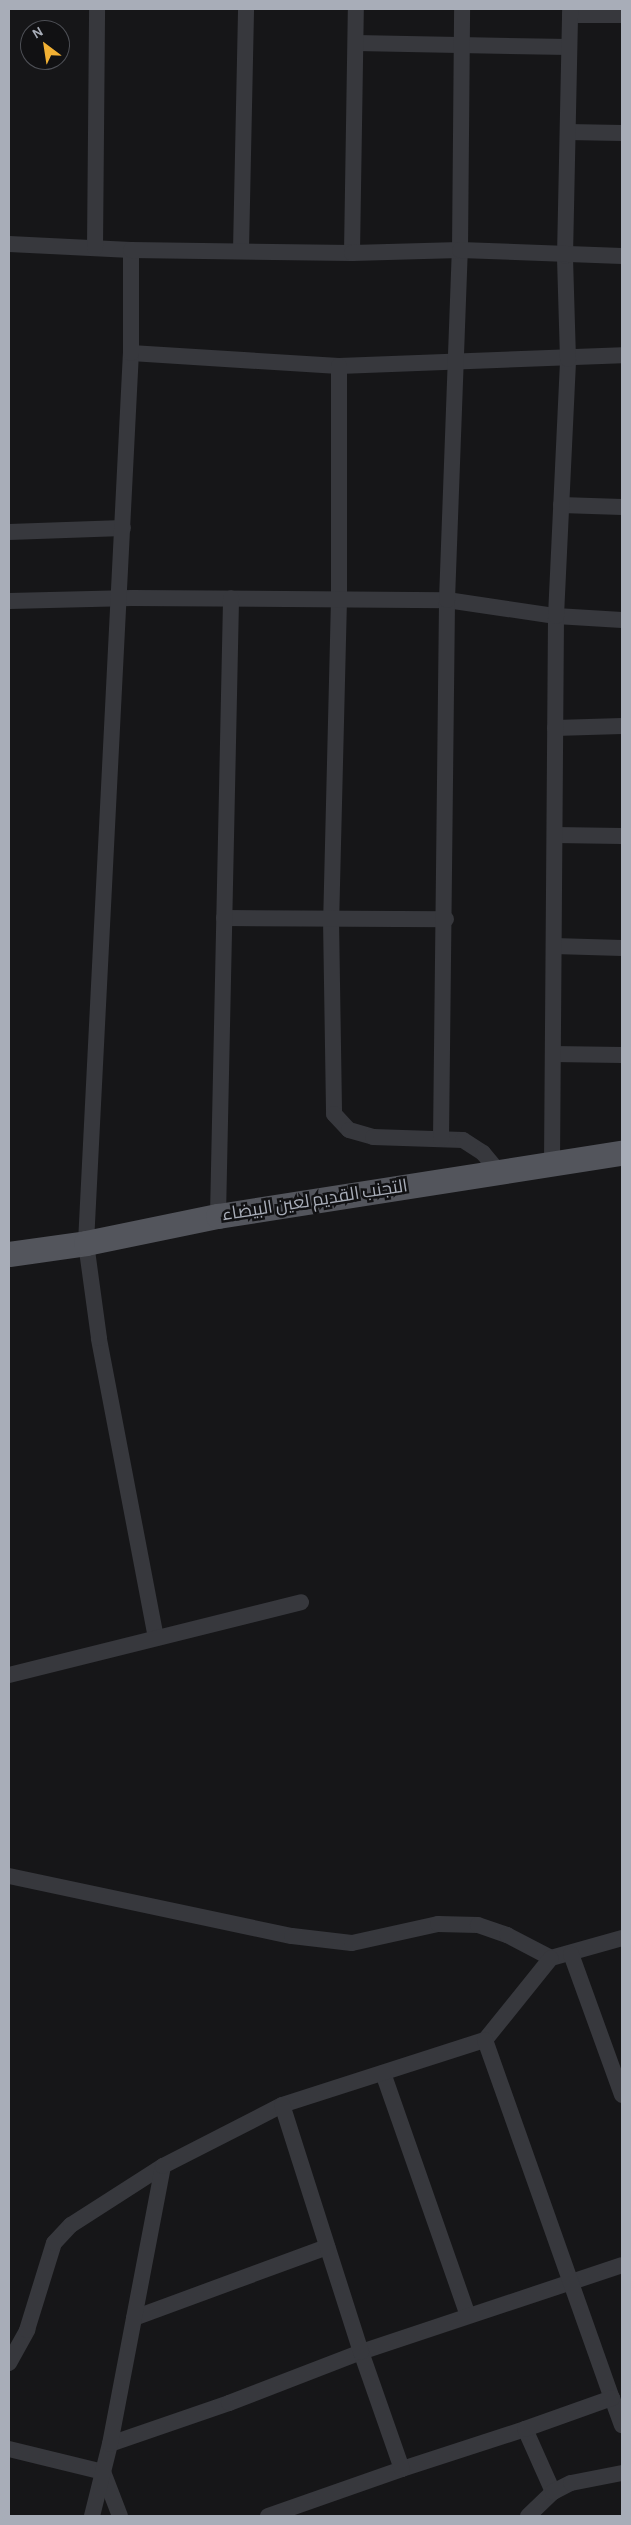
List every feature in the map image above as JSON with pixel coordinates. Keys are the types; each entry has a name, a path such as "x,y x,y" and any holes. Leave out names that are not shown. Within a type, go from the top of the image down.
{"main road":[{"name":"التجنب القديم لعين البيضاء","path":"9,1254 86,1243 218,1216 622,1153"}],"street":[{"path":"95,248 97,9"},
{"path":"241,250 246,9"},
{"path":"352,252 356,9"},
{"path":"441,1139 446,919 447,600 454,362 460,250 462,9"},
{"path":"552,1163 556,616 568,359 565,256 570,12 622,16"},
{"path":"356,43 462,43 569,47"},
{"path":"568,132 622,133"},
{"path":"9,244 131,250 352,252 460,250 565,256 622,256"},
{"path":"131,250 132,353 86,1243 99,1338 156,1638"},
{"path":"132,353 339,366 568,359 622,355"},
{"path":"339,366 339,599 331,919 334,1114 349,1130 373,1137 464,1140 484,1153 499,1172"},
{"path":"561,505 622,507"},
{"path":"9,532 123,528"},
{"path":"9,601 119,598 447,600 556,616 622,620"},
{"path":"218,1216 231,598"},
{"path":"556,728 622,726"},
{"path":"555,835 622,836"},
{"path":"224,918 446,919"},
{"path":"554,946 622,948"},
{"path":"553,1054 622,1055"},
{"path":"9,1674 301,1602"},
{"path":"9,1876 292,1936 352,1943 438,1924 478,1925 507,1934 551,1958"},
{"path":"9,2363 27,2330 54,2243 70,2225 163,2166 282,2105 485,2040 551,1958 571,1954 622,1938"},
{"path":"571,1954 622,2096"},
{"path":"485,2040 622,2425"},
{"path":"383,2073 468,2316"},
{"path":"282,2105 361,2352 402,2469"},
{"path":"92,2516 110,2444 163,2166"},
{"path":"134,2318 327,2247"},
{"path":"110,2444 229,2403 361,2352 622,2265"},
{"path":"268,2516 612,2398"},
{"path":"525,2429 554,2492"},
{"path":"9,2450 103,2472"},
{"path":"103,2472 120,2516"},
{"path":"528,2516 554,2492 590,2477 622,2473"}]}
